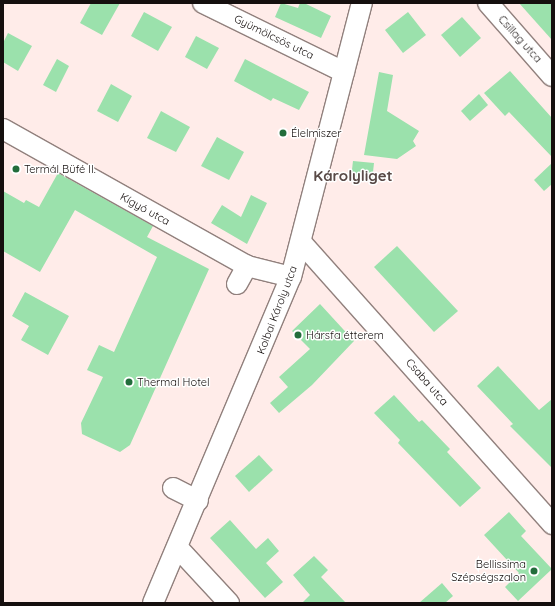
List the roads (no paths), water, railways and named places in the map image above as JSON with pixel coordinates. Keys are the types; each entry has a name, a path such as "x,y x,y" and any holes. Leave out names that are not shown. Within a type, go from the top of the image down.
{"street":[{"name":"Gyümölcsös utca","path":"203,3 344,72"},
{"name":"Kolbai Károly utca","path":"153,603 198,501 291,277 362,3"},
{"name":"Csillag utca","path":"488,3 552,76"},
{"name":"Kígyó utca","path":"3,129 247,266 291,277"},
{"name":"Csaba utca","path":"301,242 552,524"},
{"path":"237,284 247,266"},
{"path":"173,488 198,501"},
{"path":"178,548 229,603"}],"place":[{"name":"Élelmiszer","path":"283,133"},
{"name":"Termál Büfé II.","path":"16,169"},
{"name":"Hársfa étterem","path":"298,335"},
{"name":"Thermal Hotel","path":"129,382"},
{"name":"Bellissima Szépségszalon","path":"534,571"}],"district":[{"name":"Károlyliget","path":"353,176"}]}
